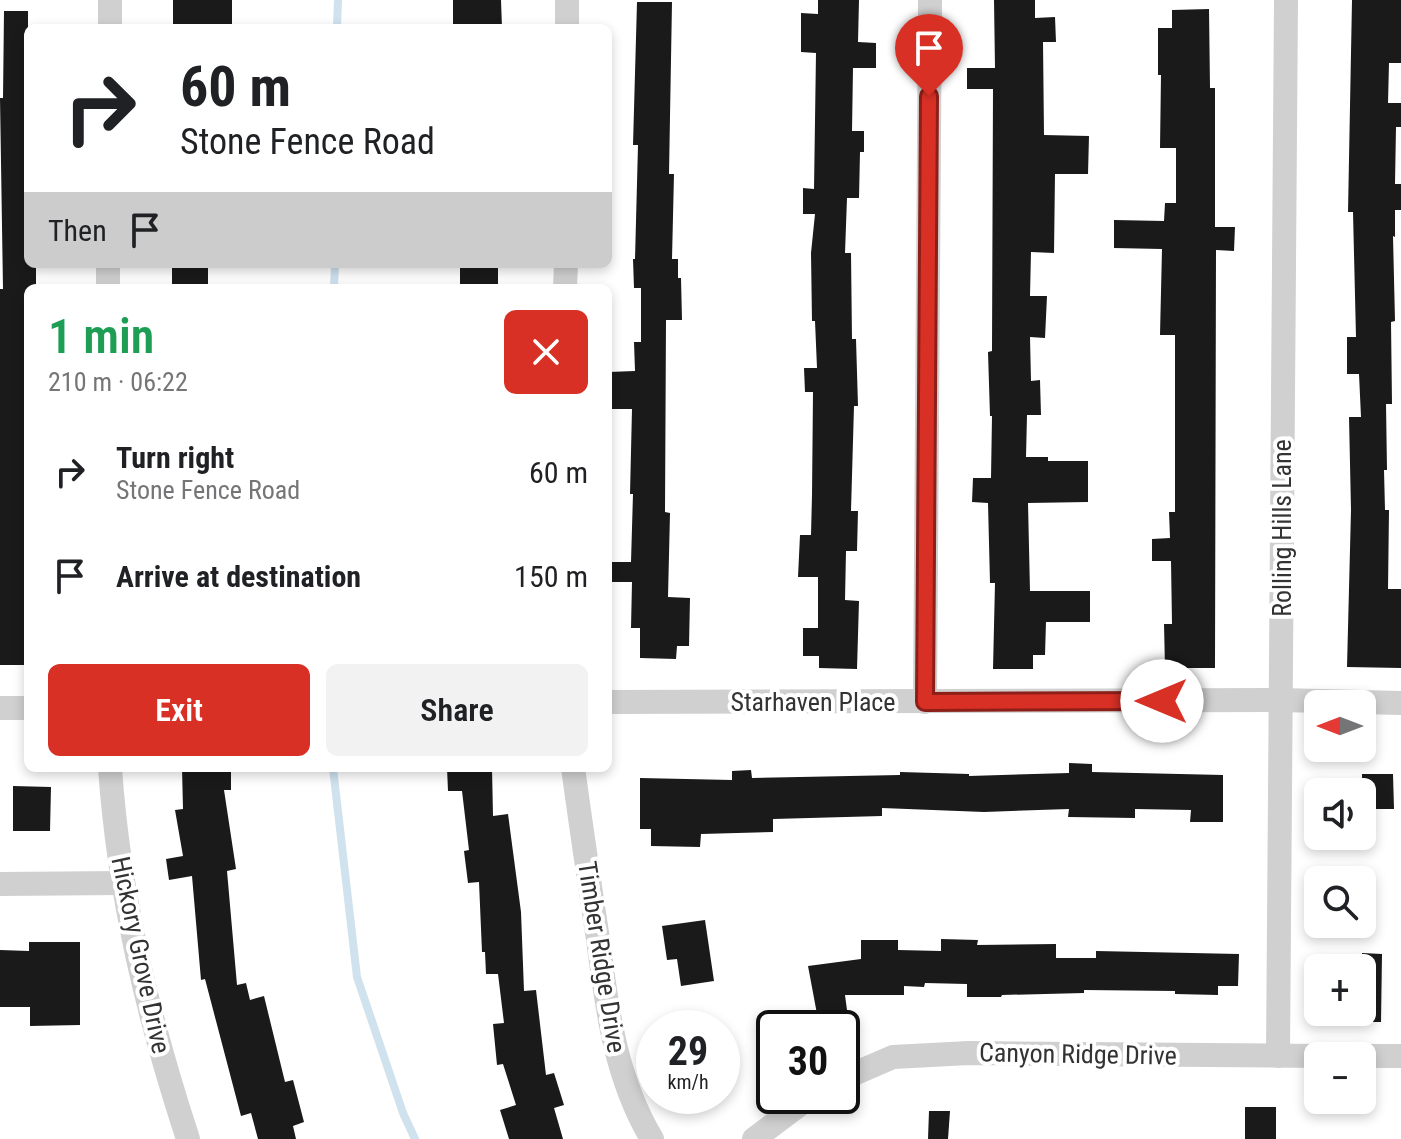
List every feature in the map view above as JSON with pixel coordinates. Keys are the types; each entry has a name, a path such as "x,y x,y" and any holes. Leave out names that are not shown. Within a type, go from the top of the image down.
{"street":[{"path":"110,0 110,24"},
{"path":"567,0 567,24"},
{"path":"925,702 930,0"},
{"name":"Rolling Hills Lane","path":"1278,1056 1286,0"},
{"name":"Starhaven Place","path":"612,702 1281,700 1401,703"},
{"path":"0,708 24,708"},
{"name":"Hickory Grove Drive","path":"110,772 123,883 142,984 159,1051 188,1139"},
{"name":"Timber Ridge Drive","path":"574,772 609,1018 619,1067 652,1139"},
{"path":"0,884 123,883"},
{"name":"Canyon Ridge Drive","path":"860,1071 893,1057 969,1053 1304,1056"},
{"path":"1376,1056 1401,1056"},
{"path":"754,1139 787,1114"}],"building":[{"path":"173,0 232,0 232,24 173,24"},
{"path":"453,0 501,0 502,24 453,24"},
{"path":"818,0 859,0 858,42 876,43 876,68 853,68 852,131 864,131 864,152 860,152 859,198 847,198 845,253 851,253 852,339 856,339 858,406 854,406 851,511 858,511 857,551 846,551 845,600 859,601 857,669 819,668 819,656 803,656 803,628 818,628 818,577 798,577 800,535 811,535 813,392 805,392 804,368 817,368 815,321 812,321 811,253 815,214 803,214 803,188 814,189 816,53 801,52 801,13 818,14"},
{"path":"994,0 1035,0 1035,18 1055,17 1056,42 1043,42 1044,135 1089,136 1088,174 1055,174 1054,253 1031,252 1030,296 1047,296 1045,338 1030,337 1031,381 1040,380 1041,415 1027,415 1026,457 1048,457 1048,461 1088,461 1088,502 1028,503 1030,591 1090,591 1090,622 1046,622 1045,655 1033,655 1033,669 993,669 995,583 990,583 988,503 972,502 973,478 991,478 992,416 988,352 992,351 993,89 967,89 967,68 995,68"},
{"path":"1352,0 1401,0 1401,63 1389,63 1388,103 1401,103 1401,127 1396,127 1395,184 1401,184 1401,210 1395,210 1393,236 1395,321 1391,322 1392,404 1386,404 1387,470 1384,470 1385,510 1389,510 1388,589 1401,589 1401,668 1347,667 1351,510 1349,417 1361,417 1359,374 1347,374 1347,337 1356,337 1353,212 1348,212"},
{"path":"637,2 672,2 669,174 674,174 672,259 678,259 682,320 666,320 665,512 670,513 668,597 690,598 689,646 677,646 676,659 640,658 640,628 631,628 632,582 612,582 612,562 631,562 632,409 612,409 612,372 635,371 634,342 641,342 641,288 634,288 633,259 638,145 633,145"},
{"path":"1209,9 1210,88 1215,88 1215,227 1235,227 1234,251 1216,250 1215,668 1165,668 1164,624 1172,624 1171,561 1152,561 1152,539 1170,538 1169,512 1175,512 1175,335 1160,335 1162,249 1114,248 1114,220 1164,221 1165,203 1176,203 1176,148 1160,148 1158,28 1172,28 1172,10"},
{"path":"4,11 28,11 28,24 24,24 24,268 36,268 36,284 24,284 24,665 0,665 0,289 3,289 0,98 3,98"},
{"path":"172,268 208,268 208,284 172,284"},
{"path":"460,268 498,268 498,284 460,284"},
{"path":"1069,763 1092,764 1092,772 1223,775 1223,822 1190,822 1191,810 1135,809 1135,818 1068,817 1069,809 984,812 882,808 882,816 773,819 773,832 701,834 700,847 651,846 651,829 640,829 640,778 732,780 732,771 751,770 752,778 900,775 900,772 969,776 1069,773"},
{"path":"182,772 231,772 231,790 224,790 236,869 227,871 237,985 246,983 250,1000 264,996 285,1082 293,1080 304,1122 293,1126 296,1139 258,1139 251,1113 241,1116 205,979 201,980 192,876 169,880 166,859 183,856 175,810 183,809"},
{"path":"447,772 492,772 493,816 508,814 521,912 524,991 536,990 546,1075 554,1073 564,1105 554,1108 563,1139 509,1139 500,1110 516,1105 503,1064 497,1065 493,1024 504,1023 498,974 486,974 479,882 468,883 464,851 469,850 462,791 448,791"},
{"path":"1362,774 1393,774 1394,809 1376,809 1376,778 1362,778"},
{"path":"13,786 51,787 50,831 13,831"},
{"path":"705,920 714,981 681,986 677,959 667,960 662,926"},
{"path":"941,939 978,940 977,945 1056,944 1056,958 1096,958 1096,951 1239,954 1238,986 1218,986 1218,995 1084,990 1084,993 967,997 967,984 925,983 924,987 904,986 904,995 845,995 847,1010 816,1010 808,966 861,959 861,940 898,940 898,950 941,951"},
{"path":"29,942 80,942 80,1025 30,1026 30,1007 0,1007 0,950 29,951"},
{"path":"1362,953 1382,954 1381,1022 1376,1022 1376,954"},
{"path":"1245,1107 1276,1107 1276,1139 1245,1139"},
{"path":"929,1111 950,1111 948,1139 928,1139"}],"waterway":[{"path":"337,24 338,0"},
{"path":"334,284 335,268"},
{"path":"333,772 357,977 403,1113 415,1139"}],"route":[{"path":"929,96 925,702 1162,701"}]}
